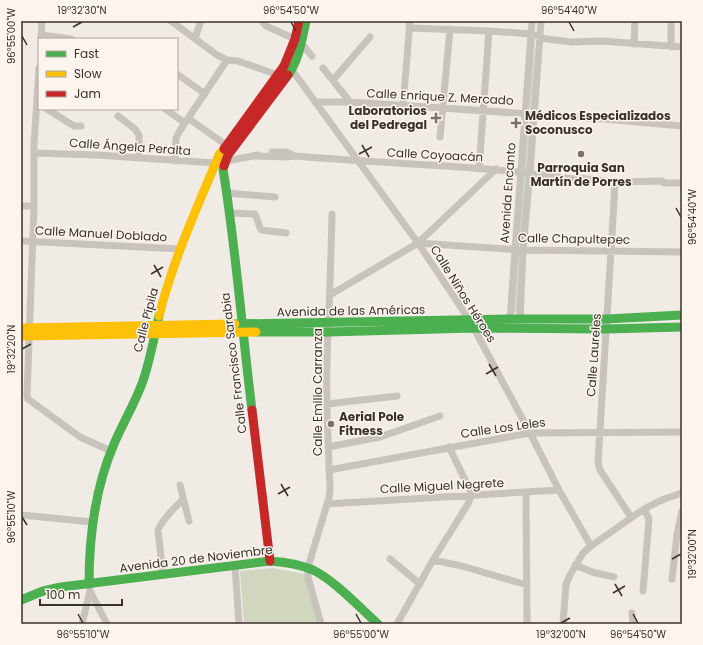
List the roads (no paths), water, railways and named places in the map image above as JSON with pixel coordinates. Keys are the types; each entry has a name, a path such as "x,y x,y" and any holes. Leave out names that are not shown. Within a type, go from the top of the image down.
{"main road":[{"name":"Calle Pípila","path":"90,588 89,561 93,522 99,490 111,451 143,381 165,292 180,249 220,162 228,155 292,70 298,41 299,21"},
{"name":"Calle Pípila","path":"220,162 219,155 284,66 298,41 306,21"},
{"name":"Calle Francisco Sarabia","path":"220,162 223,169 230,213 242,328 270,561"},
{"name":"Avenida de las Américas","path":"472,325 510,320 607,319 682,315"},
{"name":"Avenida de las Américas","path":"26,332 472,325 605,329 682,327"},
{"name":"Avenida 20 de Noviembre","path":"21,600 61,587 90,588 163,575 270,561 308,567 325,578 378,624"}],"street":[{"path":"42,21 41,37 56,38"},
{"path":"171,21 217,55 227,60 238,61 278,75"},
{"path":"262,21 266,26 298,41 312,56"},
{"name":"Avenida Encanto","path":"510,320 514,249 532,21"},
{"name":"Avenida Encanto","path":"520,320 523,250 535,114 541,21"},
{"path":"634,44 635,21"},
{"path":"195,38 200,24"},
{"path":"403,106 409,24 450,29 531,34 547,39 572,42 602,40 682,47"},
{"path":"671,25 671,47"},
{"path":"440,137 450,29"},
{"path":"479,169 489,31"},
{"path":"333,80 370,37"},
{"path":"175,161 176,138 227,60"},
{"path":"323,68 350,102"},
{"name":"Calle Niños Héroes","path":"292,70 418,243 472,325 559,490 591,546"},
{"path":"178,75 205,94"},
{"name":"Calle Enrique Z. Mercado","path":"315,102 350,102 525,113 682,126"},
{"path":"38,107 34,153 33,242 26,332 24,397 80,437 111,451"},
{"path":"50,110 74,126 81,126"},
{"path":"167,110 226,145"},
{"path":"118,116 139,134 139,158"},
{"name":"Calle Ángela Peralta","path":"34,153 220,162"},
{"name":"Calle Coyoacán","path":"220,162 255,156 295,156 520,171 578,181 616,185 661,185 665,183"},
{"path":"330,295 418,243 496,169"},
{"name":"Calle Coyoacán","path":"573,179 578,178 615,182 661,181 665,183 682,184"},
{"name":"Calle Laureles","path":"616,185 607,319 605,329 598,463 600,470 631,517"},
{"path":"227,192 275,197"},
{"path":"21,206 34,206"},
{"path":"230,213 255,214 261,230 286,233"},
{"name":"Calle Emilio Carranza","path":"308,567 330,489 327,404 332,214"},
{"name":"Calle Manuel Doblado","path":"21,241 180,249"},
{"name":"Calle Chapultepec","path":"418,243 523,250 682,252"},
{"path":"327,404 397,396"},
{"path":"328,447 380,437 440,416"},
{"name":"Calle Los Leles","path":"329,470 530,433 682,432"},
{"path":"398,624 433,560 468,504 471,496 468,485 449,447"},
{"path":"180,485 189,521"},
{"name":"Calle Miguel Negrete","path":"327,504 559,490"},
{"path":"526,492 527,624"},
{"path":"563,624 566,584 575,565 583,553 644,509 664,499 680,495"},
{"path":"163,575 158,530 169,514 184,499"},
{"path":"643,591 649,519 644,509"},
{"path":"672,579 677,534 682,511"},
{"path":"21,515 93,522"},
{"path":"390,560 420,584"},
{"path":"433,560 462,566 527,585"},
{"path":"575,565 592,572 614,577"},
{"path":"235,566 239,624"},
{"path":"308,567 308,577 321,624"},
{"path":"90,588 107,624"},
{"name":"Calle Pípila","path":"82,624 90,588"},
{"path":"632,612 633,624"}],"place":[{"name":"Laboratorios del Pedregal","path":"436,118"},
{"name":"Médicos Especializados Soconusco","path":"516,123"},
{"name":"Parroquia San Martín de Porres","path":"581,154"},
{"name":"Aerial Pole Fitness","path":"331,424"}]}
